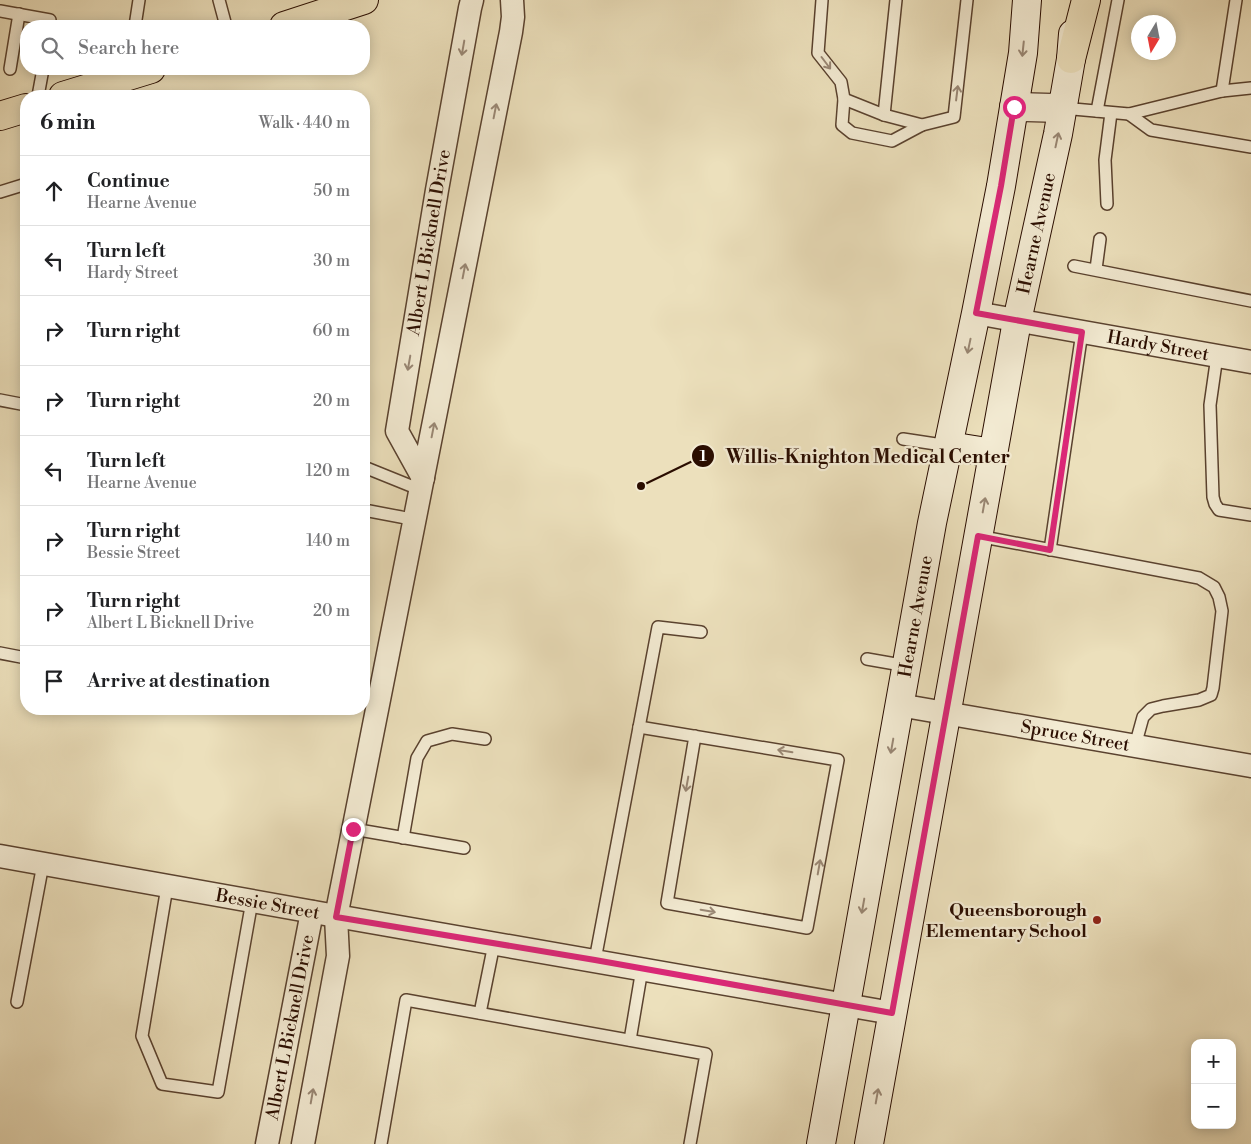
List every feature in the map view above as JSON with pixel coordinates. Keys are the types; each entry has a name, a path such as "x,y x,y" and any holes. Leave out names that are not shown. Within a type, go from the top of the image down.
{"main road":[{"path":"302,20 364,0"},
{"name":"Hearne Avenue","path":"821,1144 932,523 1001,186 1023,53 1027,0"},
{"name":"Hearne Avenue","path":"869,1144 1017,320 1058,134 1071,60 1075,0"},
{"path":"1071,60 1086,0"},
{"path":"80,90 123,75"},
{"path":"1014,107 1062,108"},
{"path":"0,116 20,110"},
{"path":"949,446 993,453"}],"street":[{"name":"Albert L Bicknell Drive","path":"422,484 397,431 440,171 472,0"},
{"name":"Albert L Bicknell Drive","path":"303,1144 338,956 336,917 511,32 513,17 512,0"},
{"name":"Hardy Street","path":"976,313 1251,362"},
{"name":"Spruce Street","path":"899,704 1251,766"},
{"name":"Bessie Street","path":"0,856 336,917 595,960 892,1013"},
{"name":"Albert L Bicknell Drive","path":"267,1144 312,912"}],"lane":[{"path":"135,20 139,0"},
{"path":"219,0 224,20"},
{"path":"822,0 818,53 840,82 844,99 842,125 852,134 892,140 922,125 954,117 968,0"},
{"path":"884,115 896,0"},
{"path":"1098,112 1118,0"},
{"path":"1222,91 1236,0"},
{"path":"0,11 50,20"},
{"path":"10,69 19,14"},
{"path":"39,90 41,75"},
{"path":"1062,108 1129,114 1222,91 1251,88"},
{"path":"844,99 884,115 922,125"},
{"path":"1107,204 1105,160 1111,113"},
{"path":"1129,114 1151,130 1251,147"},
{"path":"0,192 20,186"},
{"path":"1096,270 1100,239"},
{"path":"1074,266 1251,301"},
{"path":"1050,550 1082,332"},
{"path":"1217,356 1210,405 1213,497 1219,510 1251,515"},
{"path":"0,400 20,404"},
{"path":"903,439 949,446"},
{"path":"370,469 422,484"},
{"path":"370,511 415,520"},
{"path":"978,536 1199,578 1214,587 1219,597 1222,612 1211,695 1199,700 1151,710 1143,717 1135,746"},
{"path":"595,960 658,626 701,632"},
{"path":"0,654 20,657"},
{"path":"867,659 907,666"},
{"path":"639,727 696,736 838,760 807,928 667,903 696,736"},
{"path":"403,838 417,758 427,742 452,734 485,739"},
{"path":"353,829 464,848"},
{"path":"17,1002 43,864"},
{"path":"168,886 142,1036 162,1084 218,1092 252,901"},
{"path":"480,1013 494,944"},
{"path":"630,1040 642,969"},
{"path":"381,1144 406,1000 706,1054 690,1144"}],"place":[{"name":"Willis-Knighton Medical Center","path":"641,486"},
{"name":"Queensborough Elementary School","path":"1097,920"}],"route":[{"path":"353,829 336,917 595,960 892,1013 978,536 1050,550 1082,332 976,313 1001,186 1014,107"}]}
